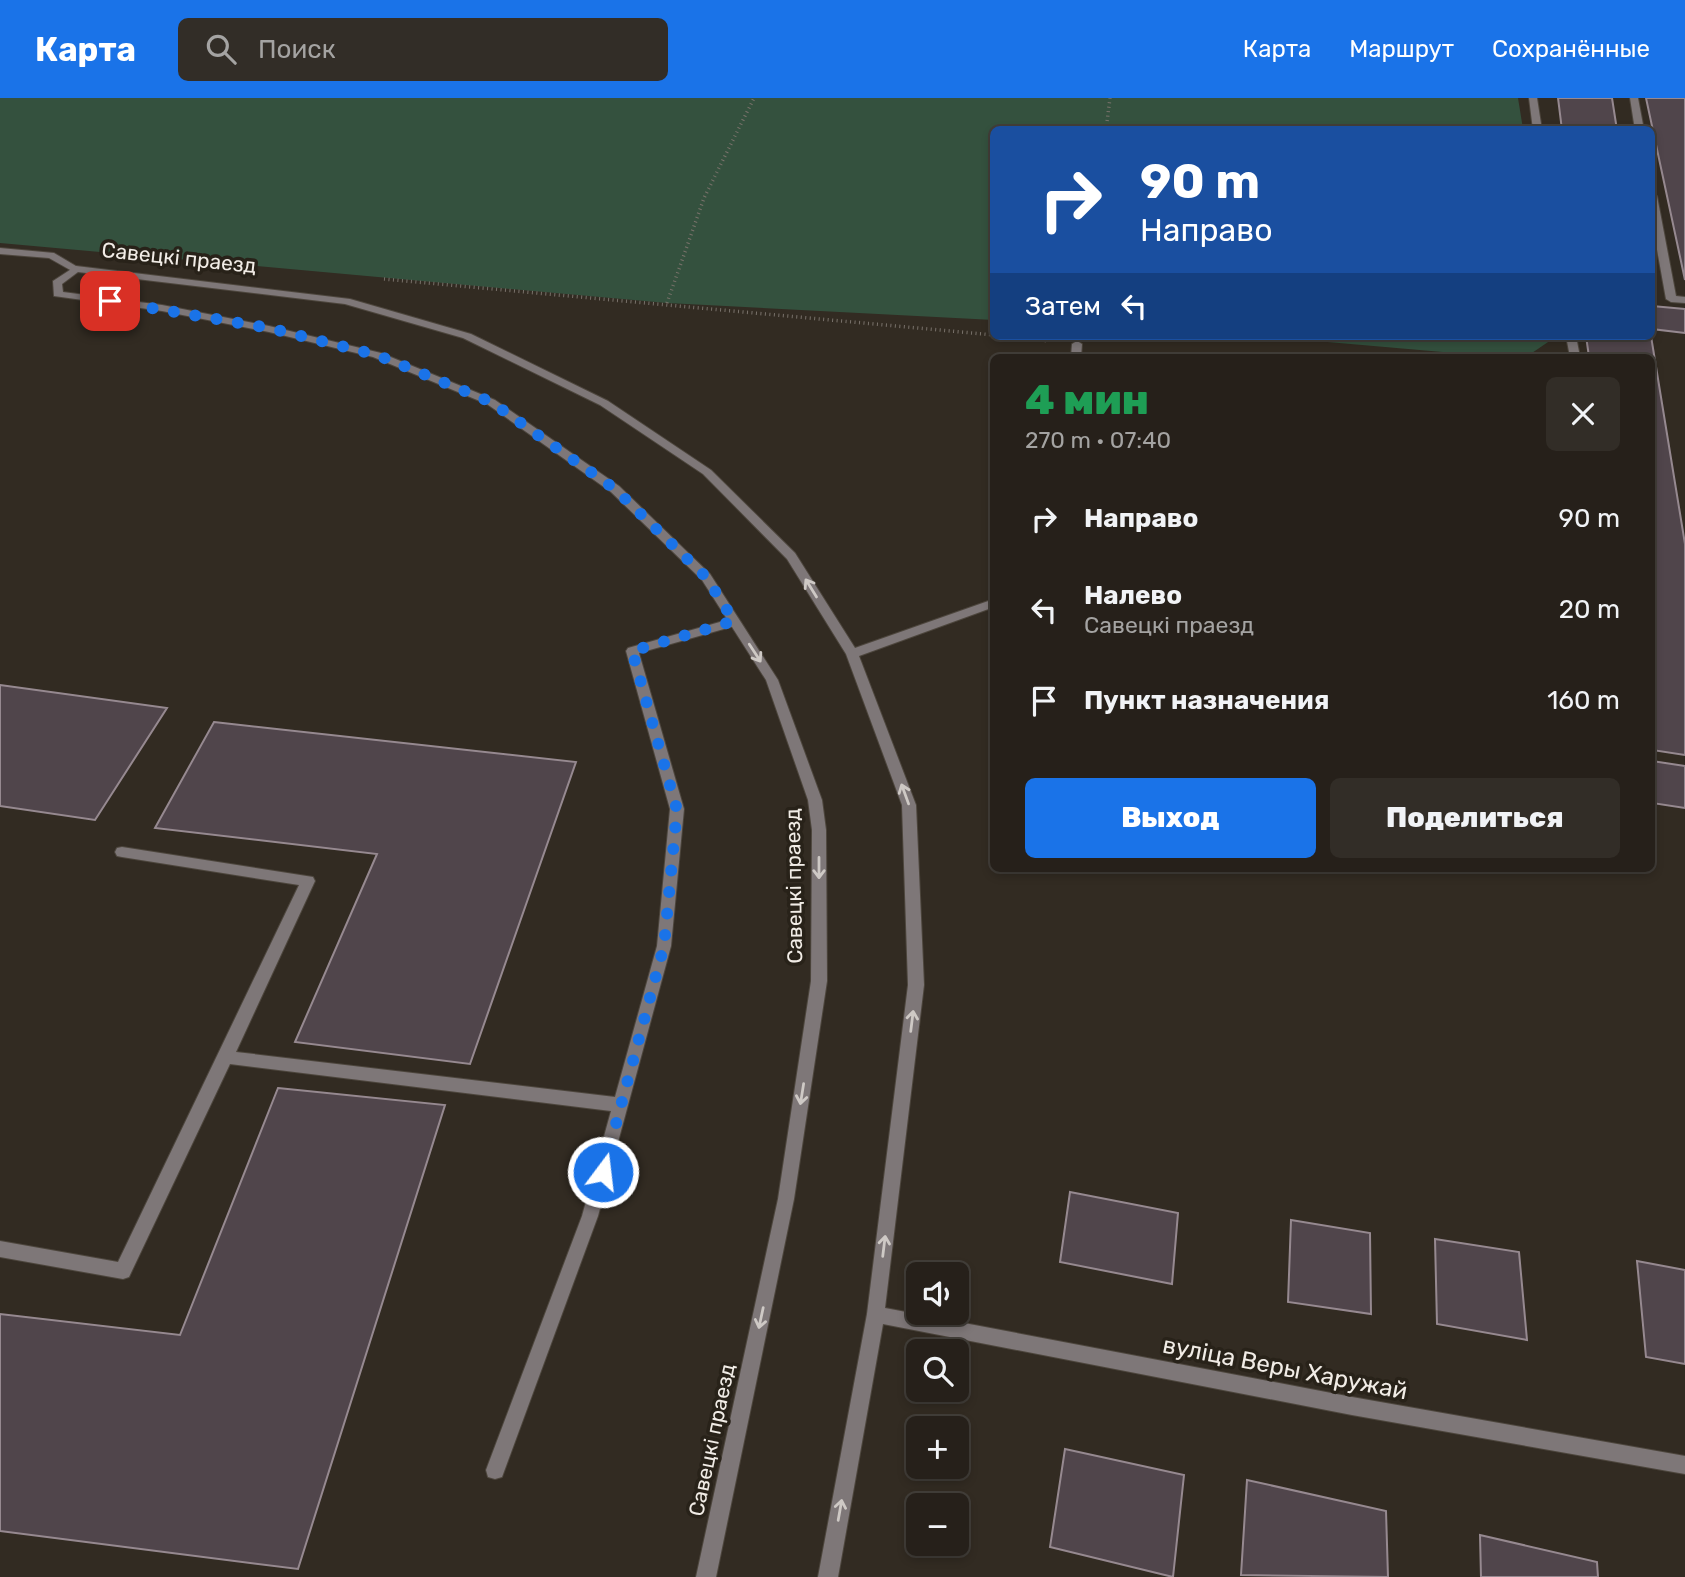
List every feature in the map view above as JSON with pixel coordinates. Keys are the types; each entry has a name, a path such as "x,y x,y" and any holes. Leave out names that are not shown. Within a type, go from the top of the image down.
{"street":[{"path":"1533,98 1537,126"},
{"path":"1634,98 1639,126"},
{"path":"1655,212 1671,299 1685,300"},
{"path":"0,251 51,256 76,269"},
{"name":"Савецкі праезд","path":"706,1577 786,1199 819,981 818,830 815,800 772,680 706,577 615,489 491,402 377,355 269,328 162,308 58,294 57,283 76,269 346,301 467,336 604,403 707,472 781,546 852,654 909,805 916,985 876,1314 828,1577"},
{"path":"1076,354 1077,344"},
{"path":"852,654 990,604"},
{"path":"495,1471 590,1216 664,946 677,810 632,651 734,621"},
{"path":"0,1249 123,1271 308,881 122,852"},
{"path":"226,1057 621,1105"},
{"name":"вуліца Веры Харужай","path":"876,1314 1352,1406 1685,1465"}],"path":[{"path":"667,303 686,237 730,142 754,98"},
{"path":"1106,126 1110,98"},
{"path":"375,278 990,335"},
{"path":"1038,340 1077,344"}],"green space":[{"path":"0,98 1518,98 1523,126 990,126 990,320 667,303 0,243"},
{"path":"1303,340 1551,340 1530,354 1465,354"}],"building":[{"path":"1558,98 1612,98 1616,126 1562,126"},
{"path":"1646,98 1685,98 1685,280 1655,140 1655,126 1652,126"},
{"path":"1655,306 1685,309 1685,333 1655,329"},
{"path":"1587,340 1652,340 1654,354 1589,354"},
{"path":"1655,360 1685,544 1685,755 1655,750"},
{"path":"0,685 167,708 95,820 0,806"},
{"path":"214,722 576,762 470,1064 295,1042 377,854 155,828"},
{"path":"1655,761 1685,766 1685,808 1655,803"},
{"path":"278,1088 445,1105 298,1569 0,1531 0,1314 180,1335"},
{"path":"1070,1192 1178,1213 1172,1284 1060,1262"},
{"path":"1291,1220 1370,1233 1371,1314 1288,1302"},
{"path":"1435,1239 1519,1252 1527,1340 1437,1324"},
{"path":"1637,1261 1685,1270 1685,1364 1646,1357"},
{"path":"1065,1449 1184,1475 1173,1577 1050,1547"},
{"path":"1247,1480 1386,1511 1388,1577 1241,1575"},
{"path":"1480,1535 1597,1562 1598,1577 1481,1577"}],"route":[{"path":"110,301 269,328 377,355 491,402 615,489 706,577 734,621 632,651 677,810 664,946 603,1172"}]}
